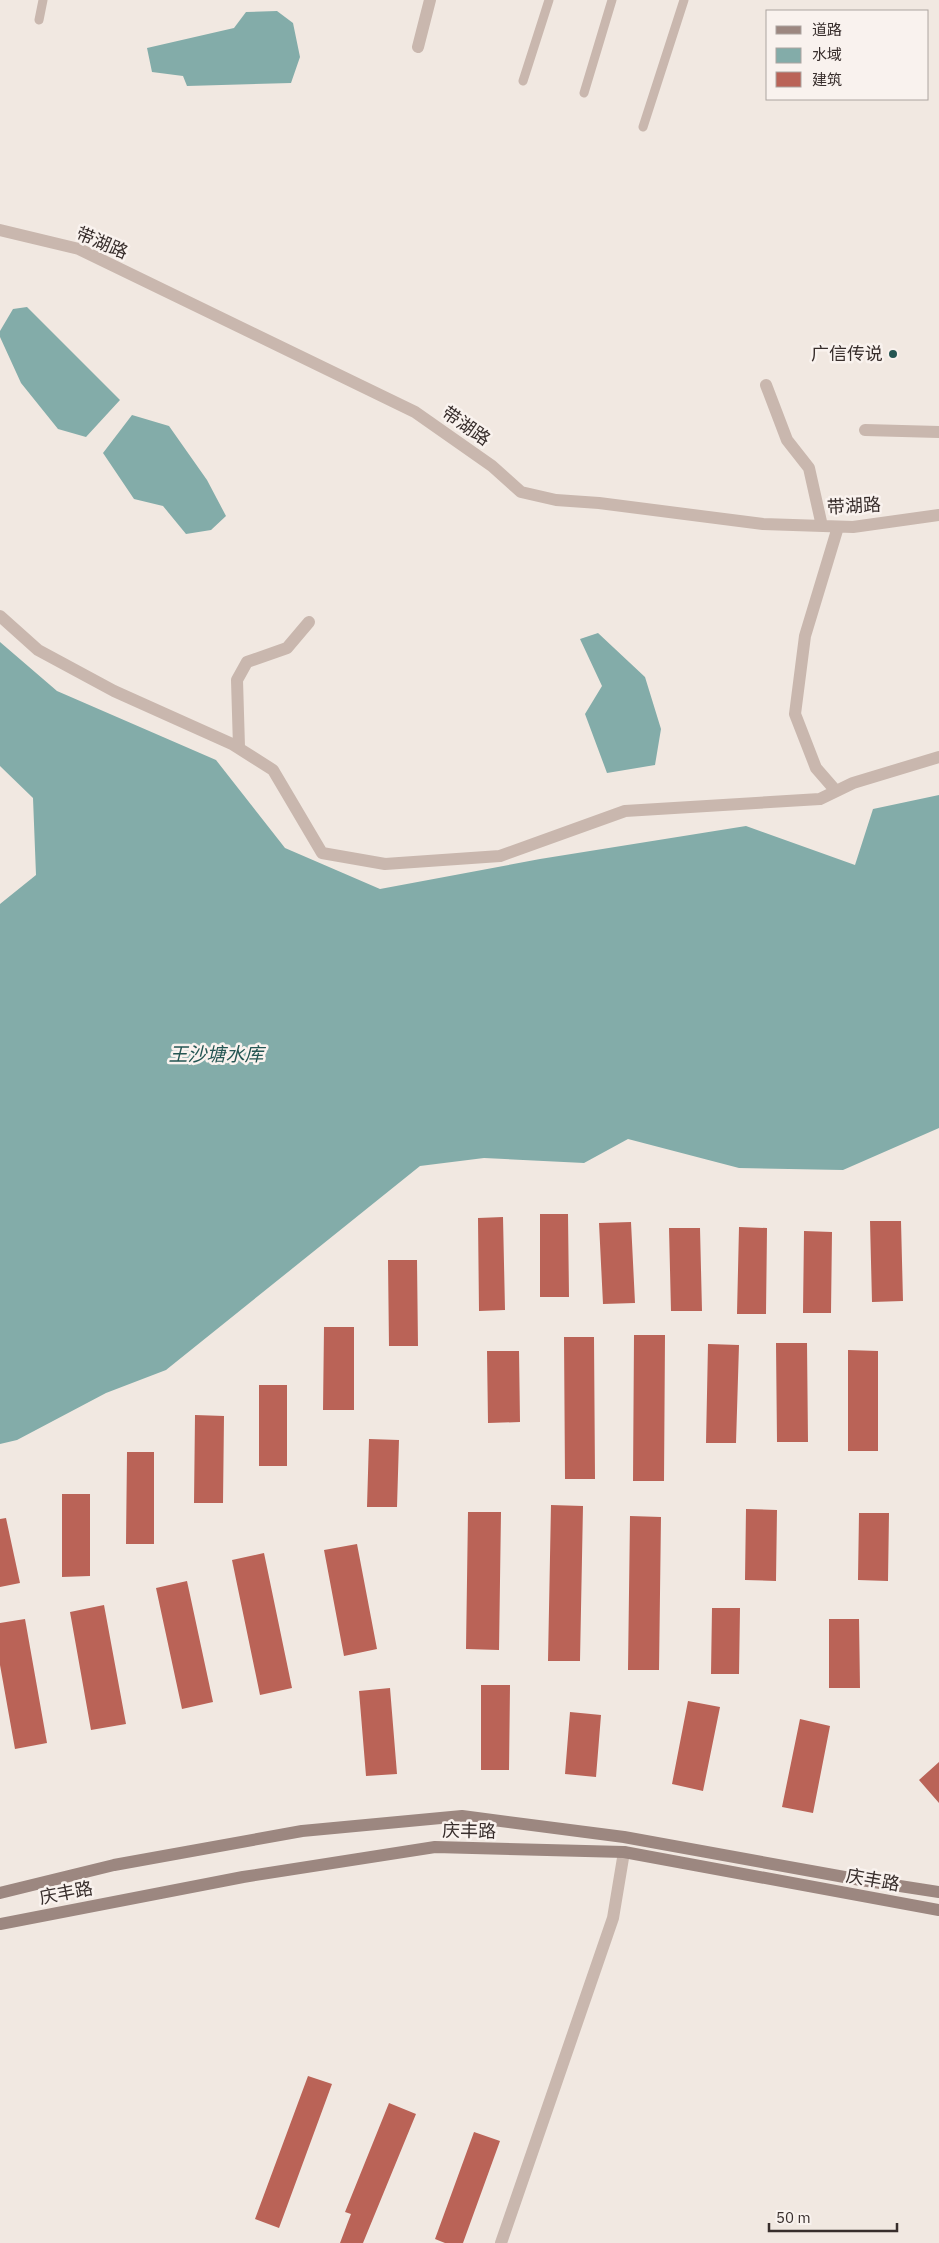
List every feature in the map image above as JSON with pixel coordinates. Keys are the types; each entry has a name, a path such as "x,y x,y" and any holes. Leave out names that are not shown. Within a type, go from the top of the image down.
{"main road":[{"path":"0,1893 114,1865 302,1831 462,1816 624,1837 861,1880 939,1892"},
{"name":"庆丰路","path":"0,1924 244,1877 435,1847 624,1852 939,1910"}],"street":[{"path":"418,46 430,0"},
{"name":"带湖路","path":"0,230 79,249 415,412 492,466 521,492 556,500 599,503 762,524 853,527 939,515"},
{"path":"766,385 786,440 809,468 822,526"},
{"path":"865,430 939,432"},
{"path":"836,791 816,768 795,714 805,636 838,527"},
{"path":"0,616 38,650 114,692 238,747 273,770 322,853 385,864 500,856 625,811 820,799 853,783 939,757"},
{"path":"238,747 237,680 247,662 287,648 309,622"},
{"path":"501,2243 613,1918 624,1852"}],"lane":[{"path":"39,20 43,0"},
{"path":"523,81 549,0"},
{"path":"584,93 612,0"},
{"path":"643,127 684,0"}],"water":[{"path":"277,11 293,23 300,57 291,83 187,86 183,76 152,72 147,48 234,28 246,12"},
{"path":"27,307 120,400 86,437 58,429 21,383 0,337 0,331 13,309"},
{"path":"132,415 169,426 207,480 226,516 211,530 186,534 163,506 134,499 103,453"},
{"path":"598,633 645,677 661,729 655,765 607,773 585,714 602,686 580,639"},
{"name":"王沙塘水库","path":"0,642 57,691 216,760 285,848 380,889 540,859 746,826 855,865 873,809 939,795 939,1128 843,1170 739,1168 628,1139 584,1163 484,1158 420,1166 166,1370 106,1393 17,1440 0,1444 0,904 36,875 33,798 0,766"}],"building":[{"path":"540,1214 568,1214 569,1297 540,1297"},
{"path":"503,1217 505,1310 479,1311 478,1218"},
{"path":"870,1221 901,1221 903,1301 872,1302"},
{"path":"631,1222 635,1303 603,1304 599,1223"},
{"path":"739,1227 767,1228 766,1314 737,1314"},
{"path":"669,1228 700,1228 702,1311 671,1311"},
{"path":"804,1231 832,1232 831,1313 803,1313"},
{"path":"388,1260 417,1260 418,1346 389,1346"},
{"path":"324,1327 354,1327 354,1410 323,1410"},
{"path":"634,1335 665,1335 664,1481 633,1481"},
{"path":"564,1337 594,1337 595,1479 565,1479"},
{"path":"776,1343 807,1343 808,1442 777,1442"},
{"path":"708,1344 739,1345 736,1443 706,1443"},
{"path":"848,1350 878,1351 878,1451 848,1451"},
{"path":"487,1351 519,1351 520,1422 488,1423"},
{"path":"259,1385 287,1385 287,1466 259,1466"},
{"path":"195,1415 224,1416 223,1503 194,1503"},
{"path":"369,1439 399,1440 397,1507 367,1507"},
{"path":"127,1452 154,1452 154,1544 126,1544"},
{"path":"62,1494 90,1494 90,1576 62,1577"},
{"path":"551,1505 583,1506 580,1661 548,1661"},
{"path":"746,1509 777,1510 776,1581 745,1580"},
{"path":"468,1512 501,1512 499,1650 466,1649"},
{"path":"859,1513 889,1513 888,1581 858,1580"},
{"path":"630,1516 661,1517 659,1670 628,1670"},
{"path":"6,1518 20,1583 0,1587 0,1519"},
{"path":"357,1544 377,1649 344,1656 324,1550"},
{"path":"264,1553 292,1688 260,1695 232,1560"},
{"path":"187,1581 213,1702 182,1709 156,1588"},
{"path":"104,1605 126,1724 91,1730 70,1612"},
{"path":"712,1608 740,1608 739,1674 711,1674"},
{"path":"25,1619 47,1743 15,1749 0,1665 0,1623"},
{"path":"829,1619 859,1619 860,1688 829,1688"},
{"path":"481,1685 510,1685 509,1770 481,1770"},
{"path":"390,1688 397,1774 366,1776 359,1691"},
{"path":"688,1701 720,1707 703,1791 672,1784"},
{"path":"570,1712 601,1715 596,1777 565,1774"},
{"path":"800,1719 830,1726 813,1813 782,1807"},
{"path":"939,1762 939,1803 919,1780"},
{"path":"308,2076 332,2084 279,2228 255,2219"},
{"path":"389,2103 416,2114 363,2243 340,2243 351,2214 345,2212"},
{"path":"474,2132 500,2141 463,2243 445,2243 435,2239"}],"place":[{"name":"广信传说","path":"893,354"}]}
